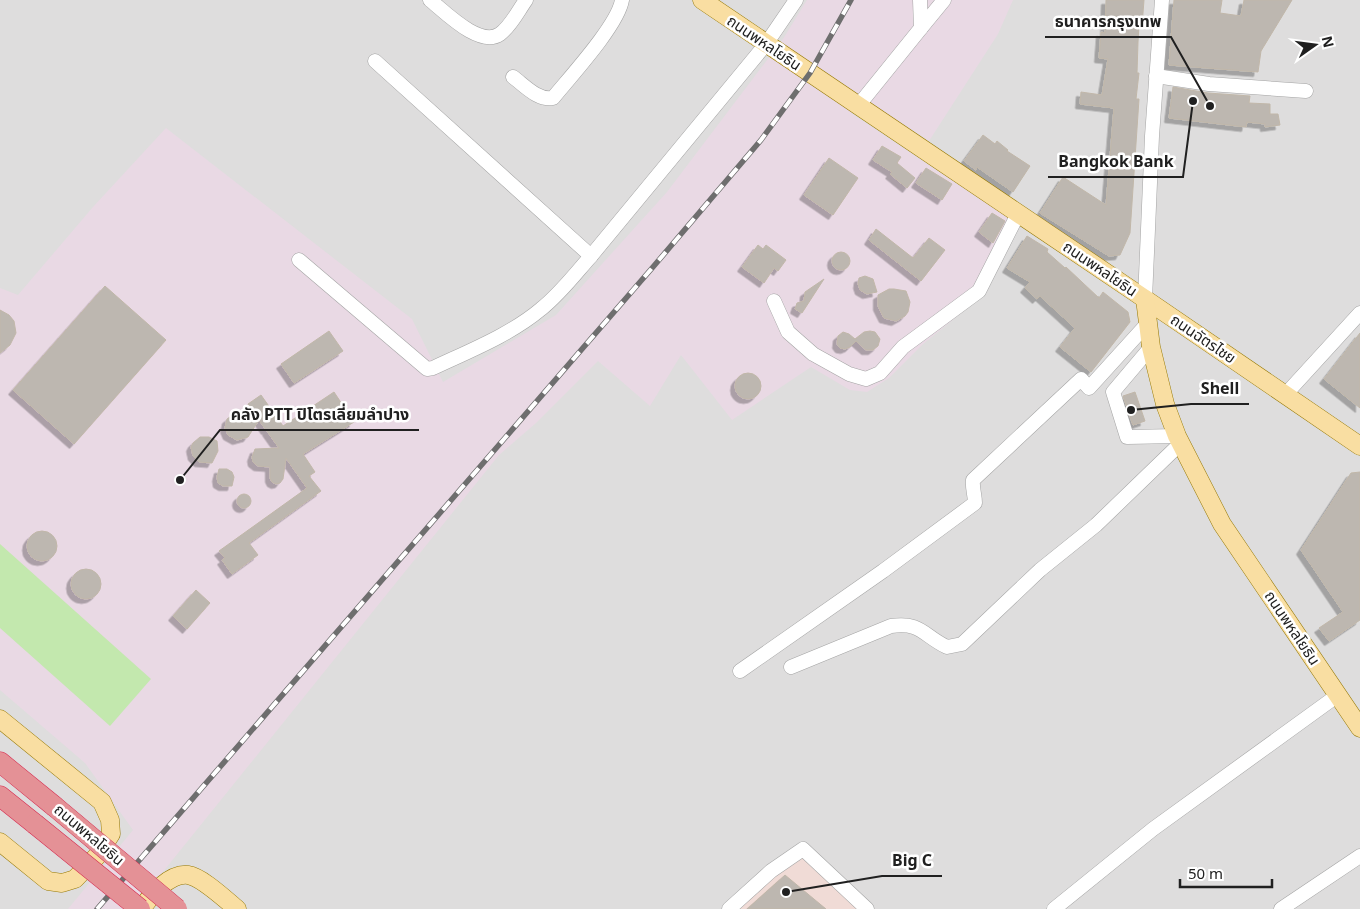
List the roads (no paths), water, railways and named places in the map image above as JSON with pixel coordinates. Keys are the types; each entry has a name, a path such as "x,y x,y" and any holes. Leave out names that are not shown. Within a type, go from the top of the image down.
{"highway":[{"name":"ถนนพหลโยธิน","path":"0,762 177,909"},
{"name":"ถนนพหลโยธิน","path":"0,796 141,909"}],"main road":[{"name":"ถนนพหลโยธิน","path":"702,0 1145,299 1151,347 1165,404 1179,440 1222,524 1360,728"},
{"name":"ถนนฉัตรไชย","path":"1145,299 1360,446"},
{"path":"0,719 102,802 110,820 111,834 97,856 75,878 62,883 48,881 0,842"},
{"path":"141,909 148,898 170,879 188,875 204,882 237,909"}],"street":[{"path":"430,0 473,34 492,37 508,27 526,0"},
{"path":"513,76 533,93 543,98 553,98 596,46 614,20 622,5 622,0"},
{"path":"299,260 427,369 433,368 511,330 534,315 562,289 591,256 766,44 796,0"},
{"path":"920,0 921,28"},
{"path":"858,106 944,0"},
{"path":"1145,299 1152,136 1162,0"},
{"path":"375,61 591,256"},
{"path":"1156,76 1209,84 1306,91"},
{"path":"774,301 788,332 813,354 848,374 866,379 880,374 903,348 979,290 1018,214"},
{"path":"1286,395 1360,313"},
{"path":"740,671 883,571 974,503 973,480 1081,379 1089,388 1148,323"},
{"path":"1113,392 1151,347"},
{"path":"1106,370 1127,437 1179,440"},
{"path":"791,668 892,626 906,624 914,626 947,646 962,644 1040,570 1096,525 1179,440"},
{"path":"1054,909 1153,829 1338,695"},
{"path":"729,909 771,871 803,849 868,909"},
{"path":"1281,909 1360,856"}],"railway":[{"path":"97,909 761,140 810,73 851,0"}],"place":[{"name":"Bangkok Bank","path":"1193,101"},
{"name":"ธนาคารกรุงเทพ","path":"1210,106"},
{"name":"Shell","path":"1131,410"},
{"name":"คลัง PTT ปิโตรเลี่ยมลำปาง","path":"180,480"},
{"name":"Big C","path":"786,892"}]}
